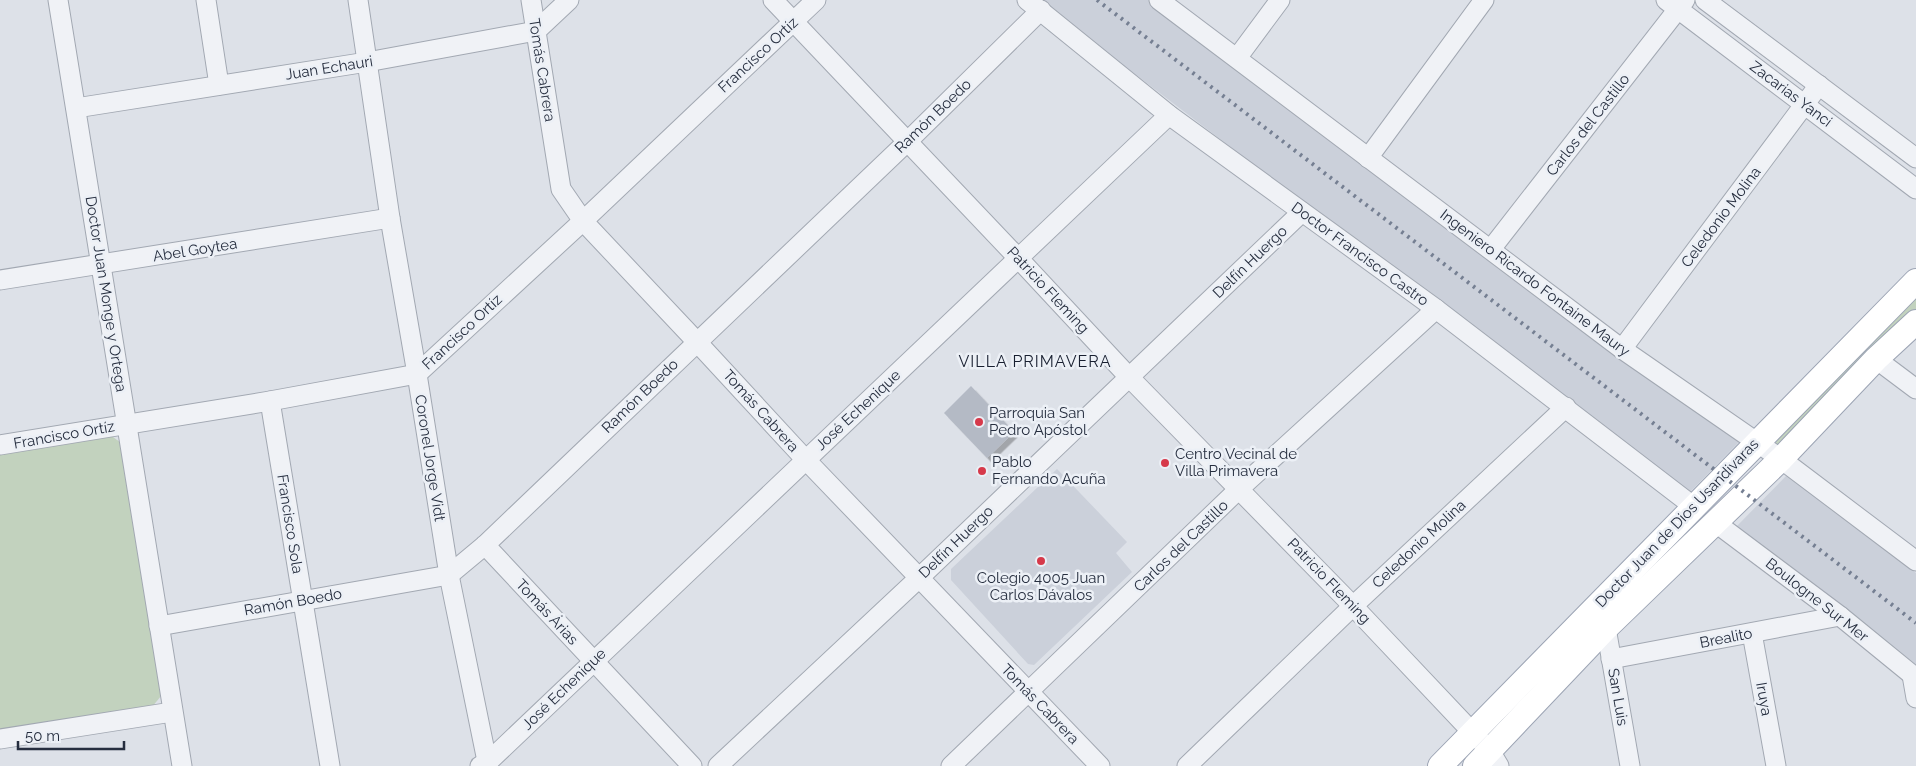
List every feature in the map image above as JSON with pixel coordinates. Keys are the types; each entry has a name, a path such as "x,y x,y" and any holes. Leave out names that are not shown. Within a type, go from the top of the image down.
{"main road":[{"name":"Doctor Juan de Dios Usandivaras","path":"1488,761 1598,620 1694,506 1916,281"},
{"name":"Doctor Juan de Dios Usandivaras","path":"1440,766 1472,734 1598,620 1716,523 1781,459 1876,359 1916,322"}],"street":[{"name":"Doctor Juan Monge y Ortega","path":"58,0 182,766"},
{"path":"206,0 219,85"},
{"name":"Coronel Jorge Vidt","path":"358,0 390,218 417,374 448,575 485,765"},
{"name":"Tomás Cabrera","path":"531,0 561,189 582,221 697,342 805,460 1100,766"},
{"path":"536,31 569,0"},
{"name":"Patricio Fleming","path":"773,0 1019,258 1129,377 1353,606 1472,734 1488,761"},
{"name":"Francisco Ortíz","path":"0,445 270,401 417,374 816,0"},
{"name":"Ingeniero Ricardo Fontaine Maury","path":"1159,0 1622,349 1755,443 1781,459 1916,561"},
{"path":"1237,58 1280,0"},
{"path":"1368,158 1484,0"},
{"name":"Zacarias Yanci","path":"1706,0 1916,158"},
{"name":"Zacarias Yanci","path":"1676,3 1916,189"},
{"name":"Carlos del Castillo","path":"1491,249 1676,3"},
{"name":"Doctor Francisco Castro","path":"1034,5 1169,116 1436,309 1694,506"},
{"name":"Ramón Boedo","path":"159,626 448,575 485,545 908,141 1034,5"},
{"name":"Juan Echauri","path":"76,108 367,62 536,31"},
{"name":"Celedonio Molina","path":"1622,349 1820,85"},
{"name":"José Echenique","path":"485,765 1169,116"},
{"name":"Delfín Huergo","path":"718,766 919,578 1302,212"},
{"name":"Abel Goytea","path":"0,280 390,218"},
{"name":"Carlos del Castillo","path":"951,766 1239,489 1436,309"},
{"path":"1876,359 1916,389"},
{"name":"Francisco Sola","path":"270,401 330,766"},
{"name":"Celedonio Molina","path":"1187,766 1353,606 1566,407"},
{"name":"Boulogne Sur Mer","path":"1716,523 1840,616 1914,677"},
{"name":"Tomás Árias","path":"485,545 692,766"},
{"name":"Brealito","path":"1611,659 1840,616"},
{"name":"San Luis","path":"1598,620 1611,659 1630,766"},
{"name":"Iruya","path":"1752,632 1776,766"},
{"path":"1914,677 1916,698"},
{"path":"0,739 172,712"}],"shaded area":[{"path":"1038,0 1166,0 1741,440 1690,492 1355,242"},
{"name":"Colegio 4005 Juan Carlos Dávalos","path":"1057,469 1127,542 1116,553 1132,572 1034,665 1028,664 951,580 951,569"},
{"path":"1787,475 1916,573 1916,665 1735,528"}],"green space":[{"path":"1916,295 1916,309 1781,446 1776,445 1775,440"},
{"path":"110,435 120,442 161,696 152,707 0,731 0,452"}],"building":[{"name":"Parroquia San Pedro Apóstol","path":"971,386 1014,432 987,458 944,413"}],"railway":[{"path":"1097,0 1916,623"}],"place":[{"name":"Parroquia San Pedro Apóstol","path":"979,422"},
{"name":"Centro Vecinal de Villa Primavera","path":"1165,463"},
{"name":"Pablo Fernando Acuña","path":"982,471"},
{"name":"Colegio 4005 Juan Carlos Dávalos","path":"1041,561"}],"district":[{"name":"VILLA PRIMAVERA","path":"1035,361"}]}
